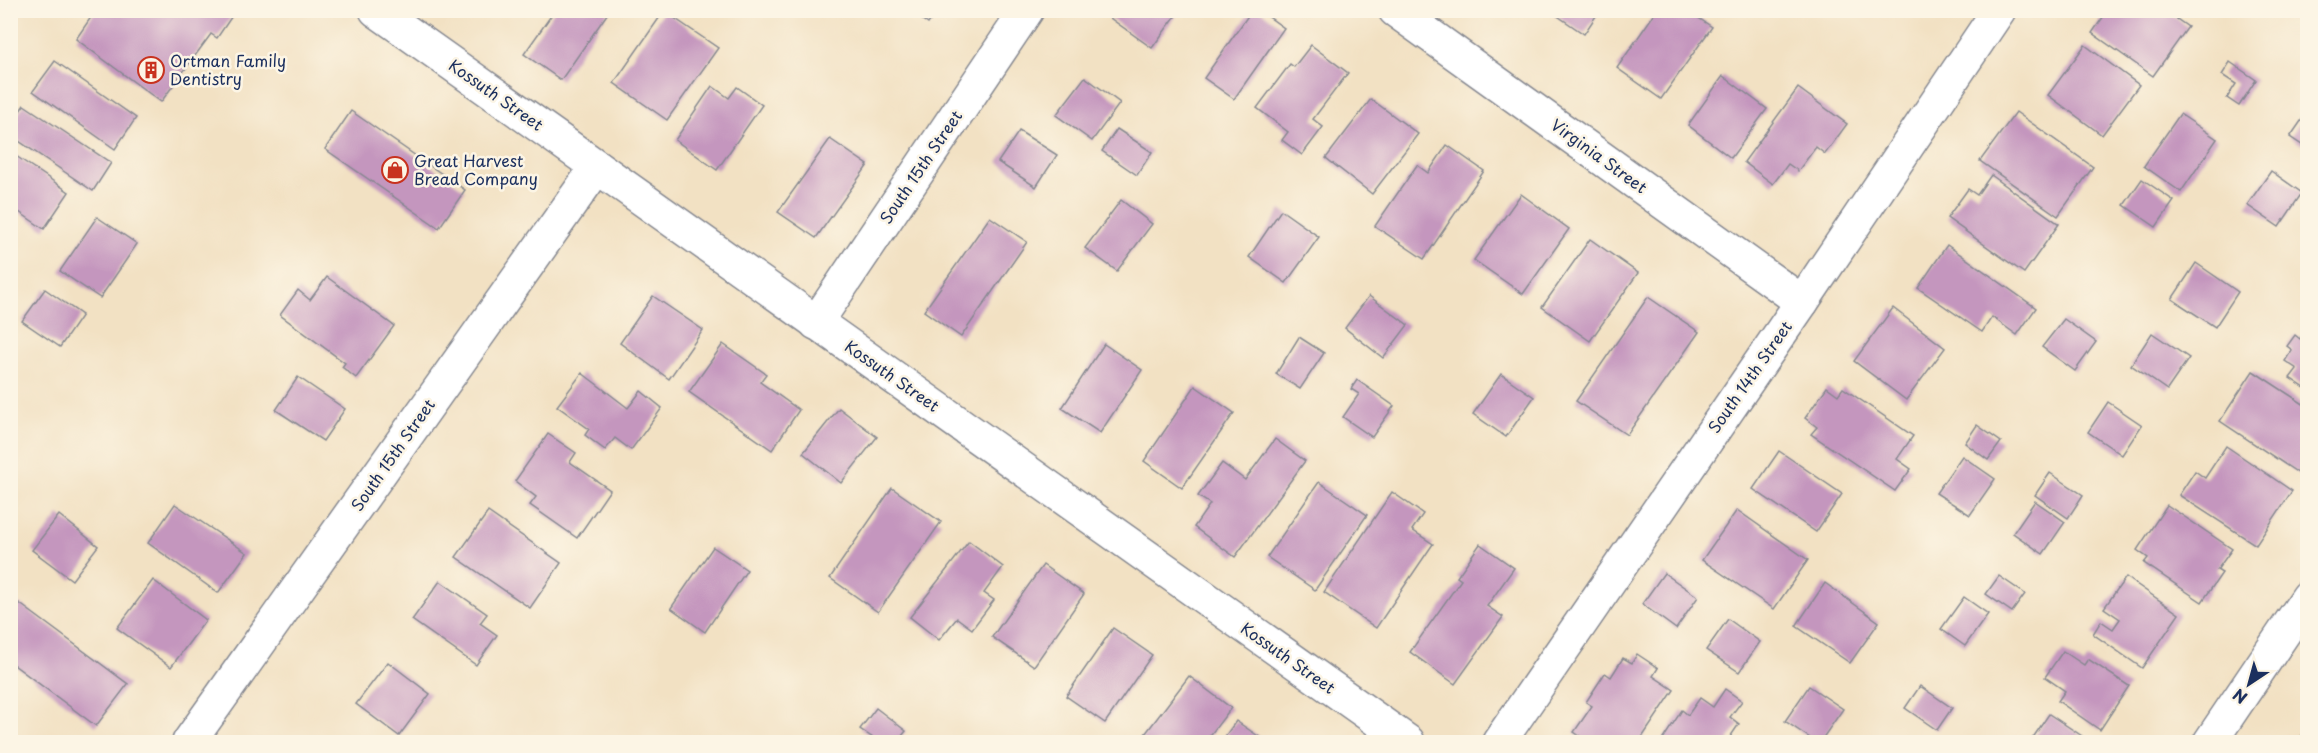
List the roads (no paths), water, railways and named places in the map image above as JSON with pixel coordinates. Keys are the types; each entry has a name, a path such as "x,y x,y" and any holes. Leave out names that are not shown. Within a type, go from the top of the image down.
{"street":[{"name":"Kossuth Street","path":"376,10 1408,742"},
{"name":"South 15th Street","path":"816,323 1027,10"},
{"name":"Virginia Street","path":"1395,10 1802,302"},
{"name":"South 14th Street","path":"1499,742 1802,302 1999,10"},
{"name":"South 15th Street","path":"189,742 597,167"},
{"path":"2210,742 2307,597"}],"place":[{"name":"Ortman Family Dentistry","path":"151,70"},
{"name":"Great Harvest Bread Company","path":"395,170"}]}
